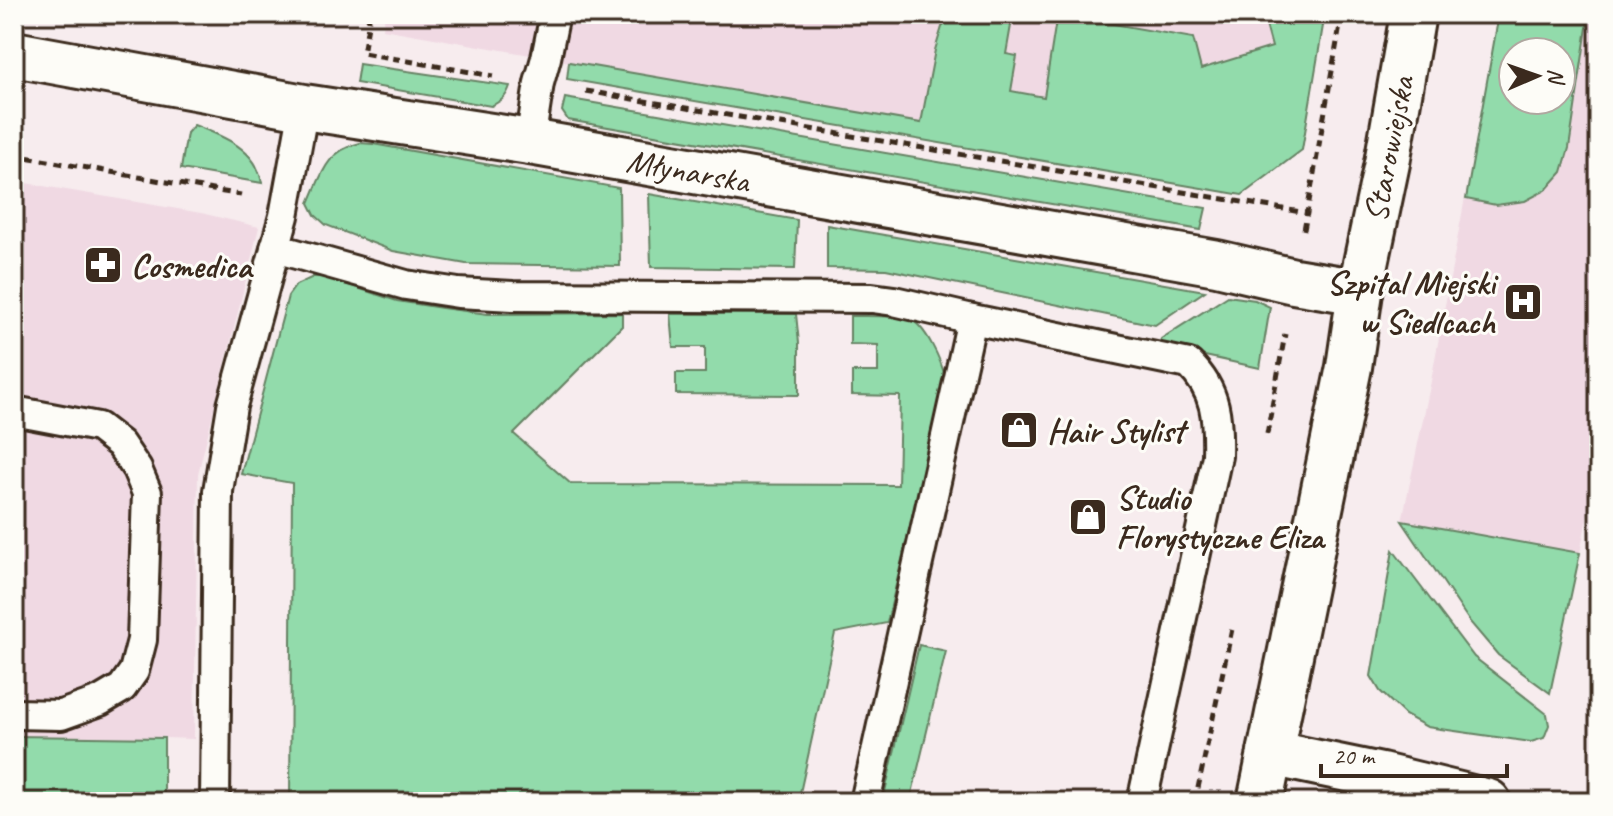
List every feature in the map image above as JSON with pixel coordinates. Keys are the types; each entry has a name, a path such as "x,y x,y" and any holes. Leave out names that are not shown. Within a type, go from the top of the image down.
{"street":[{"name":"Starowiejska","path":"1260,802 1349,367 1360,292 1413,14"},
{"name":"Młynarska","path":"14,54 304,107 530,142 1217,263 1360,292"},
{"path":"1270,753 1488,802"}],"lane":[{"path":"530,142 539,83 555,14"},
{"path":"215,802 218,491 232,406 284,216 304,107"},
{"path":"275,248 406,285 458,293 872,298 1189,364 1209,389 1217,421 1217,456 1142,802"},
{"path":"865,802 972,319"},
{"path":"14,411 98,427 120,444 137,469 147,493 142,640 134,671 122,688 100,701 61,715 14,714"}],"path":[{"path":"366,14 369,20 363,53 1307,213"},
{"path":"1195,802 1234,620"}],"shaded area":[{"path":"385,14 1325,14 1302,150 921,124 383,29"},
{"name":"Szpital Miejski w Siedlcach","path":"1499,14 1599,14 1599,466 1580,553 1402,521"},
{"path":"14,181 201,213 259,227 198,474 194,739 164,738 164,802 14,802"}],"green space":[{"path":"953,14 1013,14 1006,54 1017,56 1011,91 1044,97 1057,14 1193,38 1201,69 1272,47 1263,14 1325,14 1302,150 1242,195 567,79 569,62 921,123 935,50 942,27"},
{"path":"1499,14 1589,14 1577,94 1577,36 1497,36 1497,116 1574,116 1562,172 1546,190 1525,201 1496,205 1466,199"},
{"path":"359,64 510,86 503,99 491,106 356,83"},
{"path":"565,98 1206,208 1201,230 568,120 562,111"},
{"path":"194,125 237,145 253,161 262,183 181,169 187,133"},
{"path":"360,143 619,188 620,266 466,264 393,251 326,225 315,215 309,203 332,158"},
{"path":"649,194 797,220 795,269 651,267"},
{"path":"827,225 1205,291 1155,325 886,269 827,268"},
{"path":"313,277 324,277 397,301 488,314 622,313 622,326 514,434 571,484 898,485 900,396 852,395 852,372 878,372 878,345 850,344 850,316 904,318 921,328 937,354 945,378 887,623 835,633 798,802 290,802 292,483 241,474 288,296 296,285"},
{"path":"1228,296 1255,300 1270,307 1260,368 1159,346 1161,339"},
{"path":"670,314 796,314 799,395 676,394 676,373 705,373 705,347 673,347"},
{"path":"1402,521 1580,553 1550,693 1498,655 1470,622"},
{"path":"1393,550 1474,657 1547,714 1549,725 1544,738 1531,742 1427,727 1405,715 1380,691 1371,676"},
{"path":"919,645 946,651 910,802 907,802 884,796"},
{"path":"14,736 164,738 164,802 14,802"}],"place":[{"name":"Cosmedica","path":"103,265"},
{"name":"Szpital Miejski w Siedlcach","path":"1523,302"},
{"name":"Hair Stylist","path":"1019,430"},
{"name":"Studio Florystyczne Eliza","path":"1088,517"}]}
